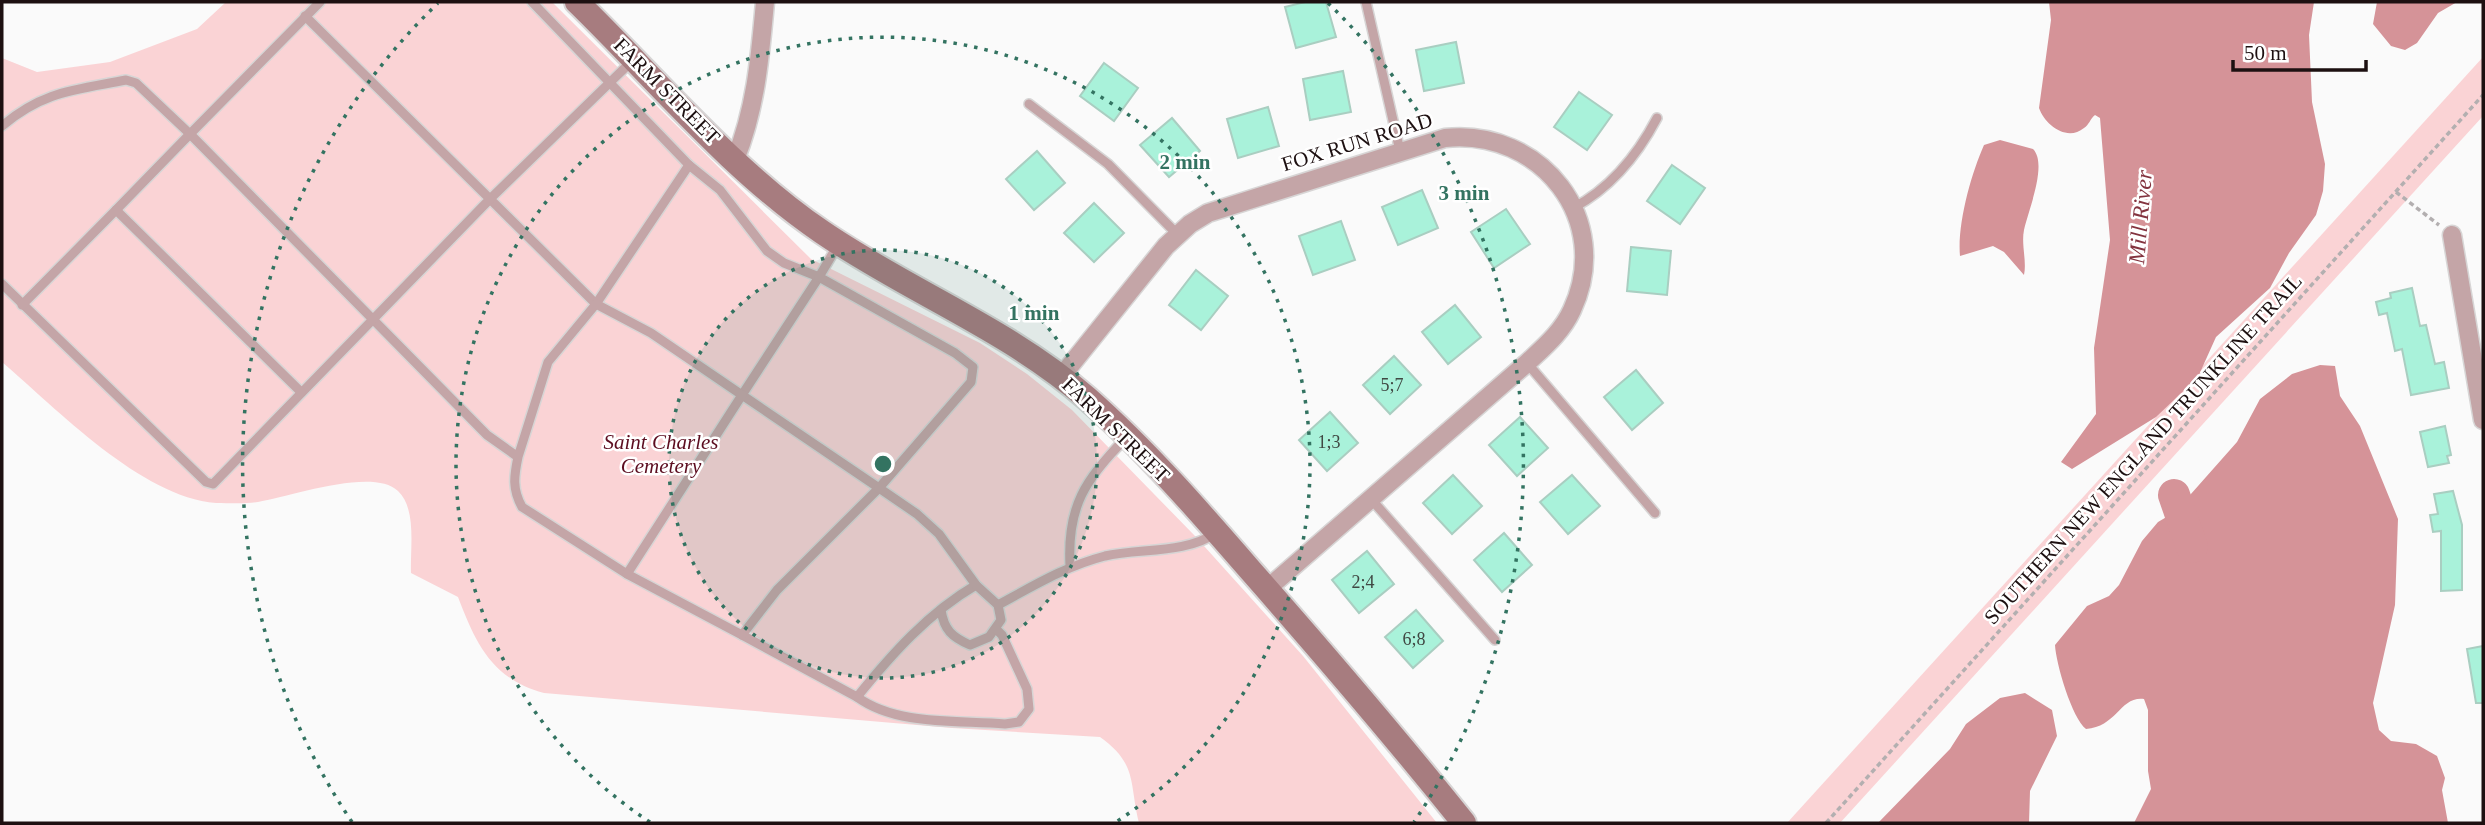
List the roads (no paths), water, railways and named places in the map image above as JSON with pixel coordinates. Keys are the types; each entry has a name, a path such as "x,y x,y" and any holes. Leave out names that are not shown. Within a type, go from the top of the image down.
{"street":[{"name":"FARM STREET","path":"577,2 736,160 776,196 839,243 991,331 1061,377 1127,436 1217,532 1361,696 1464,823"},
{"path":"736,160 748,128 757,89 765,2"},
{"name":"FOX RUN ROAD","path":"1061,377 1177,234 1208,213 1400,151 1457,136 1495,141 1519,150 1540,164 1558,182 1573,208 1584,252 1580,289 1564,324 1527,363 1267,589"},
{"path":"2452,235 2483,420"}],"lane":[{"path":"22,304 320,2"},
{"path":"532,2 613,82 689,165 720,190 767,251 784,263 818,277 954,353 973,367 971,382 879,488 777,590 742,635"},
{"path":"1366,2 1400,151"},
{"path":"305,16 596,304 651,333 917,514 939,534 976,585 998,606 1001,620 983,642 970,645 949,633 943,624 941,610"},
{"path":"2,285 206,482 212,484 490,199 635,58"},
{"path":"2,125 26,105 51,95 125,80 136,83 190,134 487,435 518,457"},
{"path":"1029,104 1108,164 1177,234"},
{"path":"1573,208 1591,198 1622,170 1657,118"},
{"path":"689,165 596,304 548,362 513,479 516,496 522,506 627,574 857,697 874,710 898,716 1005,724 1019,722 1028,709 1027,689 1002,635 996,629"},
{"path":"116,211 301,392"},
{"path":"627,574 839,243"},
{"path":"1527,363 1655,513"},
{"path":"1070,565 1070,523 1076,507 1089,481 1127,436"},
{"path":"1370,499 1495,640"},
{"path":"998,606 1070,565 1108,555 1194,543 1217,532"},
{"path":"857,697 891,655 941,610 976,585"}],"water":[{"path":"2049,2 2314,2 2309,35 2312,102 2325,164 2323,191 2316,215 2289,253 2270,288 2216,337 2198,377 2156,417 2072,469 2061,462 2096,414 2094,348 2110,240 2100,118 2095,115 2086,127 2077,132 2064,132 2051,125 2039,108 2051,20"},
{"path":"2377,2 2457,2 2438,13 2417,43 2405,50 2391,46 2373,24"},
{"path":"2000,140 2033,149 2037,156 2036,188 2023,236 2024,275 2004,252 1993,246 1960,256 1963,215 1974,170 1984,145"},
{"path":"2320,365 2335,366 2340,396 2360,426 2398,519 2395,605 2373,703 2379,730 2391,741 2416,744 2437,756 2445,778 2442,790 2448,823 2134,823 2151,789 2148,771 2148,710 2144,699 2129,702 2105,723 2086,729 2075,714 2066,690 2055,645 2087,606 2109,596 2119,585 2142,541 2158,522 2175,512 2237,442 2260,399 2292,374"},
{"path":"2025,693 2052,710 2057,736 2030,791 2029,823 1878,823 1950,749 1966,724 2000,698"}],"waterway":[{"name":"Mill River","path":"2174,495 2192,547"}],"park label":[{"name":"Saint Charles Cemetery","path":"661,454"}]}
